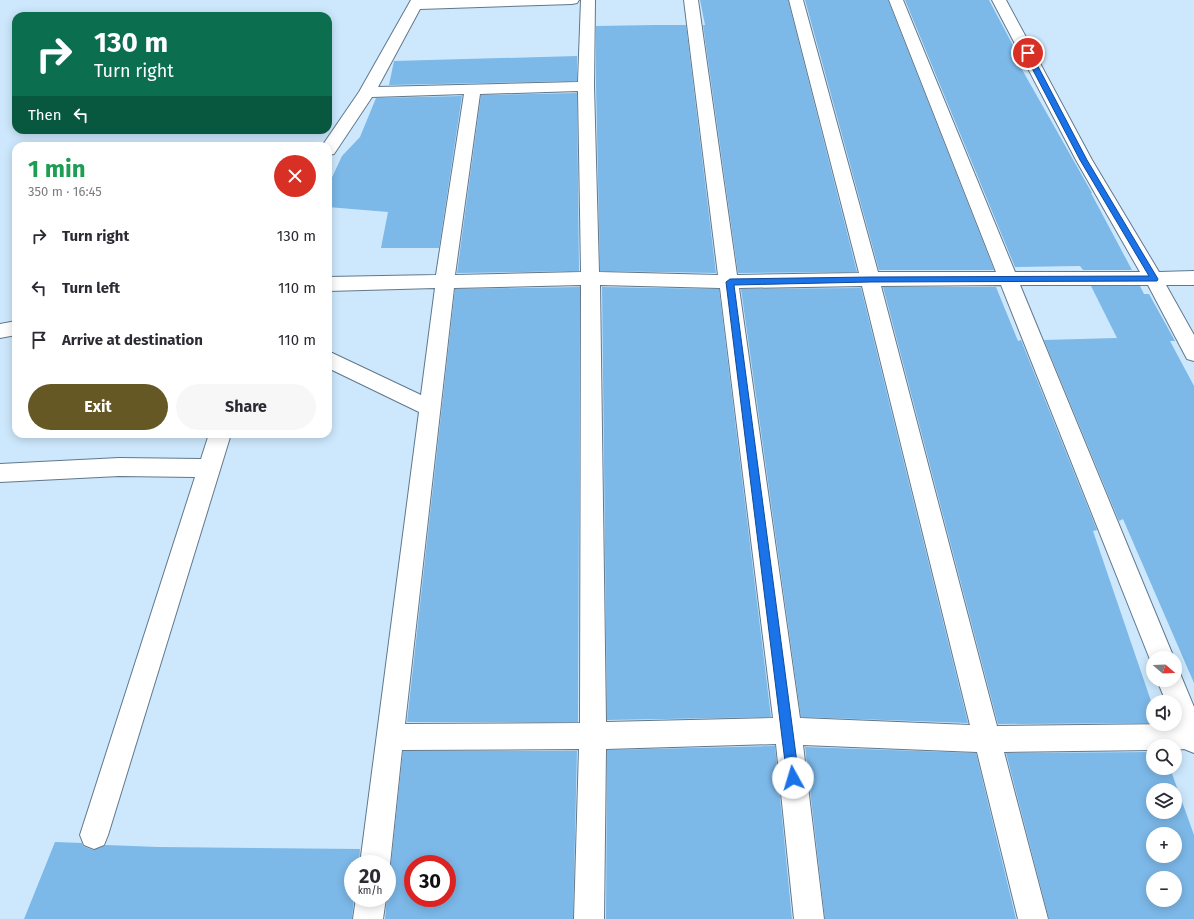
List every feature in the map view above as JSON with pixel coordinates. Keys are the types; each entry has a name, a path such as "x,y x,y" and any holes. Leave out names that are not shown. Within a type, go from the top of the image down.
{"street":[{"path":"332,144 367,92 417,2 572,0"},
{"path":"588,0 586,86 590,278 593,736 590,919"},
{"path":"691,0 730,282 788,731 809,919"},
{"path":"796,0 870,279 1033,919"},
{"path":"896,0 1158,651"},
{"path":"999,0 1084,160 1154,279 1194,354"},
{"path":"367,92 586,86"},
{"path":"376,855 445,281 473,88"},
{"path":"332,284 590,278 730,282 870,279 1194,278"},
{"path":"0,331 12,329"},
{"path":"332,361 429,408"},
{"path":"94,835 219,438"},
{"path":"0,473 119,467 210,468"},
{"path":"390,738 593,736 788,731 987,739 1194,737 1173,687"},
{"path":"368,919 370,907"}],"building":[{"path":"700,0 788,0 857,272 738,273 703,25 705,25"},
{"path":"805,0 888,0 994,270 879,270"},
{"path":"905,0 989,0 1024,66 1020,66 1092,193 1132,270 1083,270 1080,266 1015,267"},
{"path":"686,25 716,273 600,271 596,26"},
{"path":"577,56 577,81 389,85 394,61"},
{"path":"577,93 579,271 457,273 481,95"},
{"path":"462,96 439,248 381,248 388,212 332,207 332,177 342,156 360,137 376,98"},
{"path":"1091,286 1140,286 1144,294 1149,294 1175,341 1170,341 1194,386 1194,683 1182,655 1182,651 1180,651 1123,519 1119,521 1044,340 1117,338"},
{"path":"580,287 578,722 407,722 455,289"},
{"path":"602,287 719,289 771,717 607,720"},
{"path":"883,287 996,287 1018,341 1021,340 1097,530 1093,531 1149,695 1146,695 1146,723 998,724"},
{"path":"861,288 968,723 801,717 741,289"},
{"path":"775,746 792,919 606,919 607,750"},
{"path":"805,747 976,753 1016,919 825,919"},
{"path":"403,751 577,751 573,919 385,919 386,907 396,907 396,855 392,855"},
{"path":"1146,752 1146,775 1173,775 1175,783 1146,783 1146,819 1182,819 1182,802 1194,835 1194,919 1049,919 1006,753"},
{"path":"55,842 82,843 83,846 93,850 106,845 360,849 360,855 344,855 344,907 353,907 352,919 24,919"}],"route":[{"path":"793,778 730,282 1009,278 1154,279 1084,160 1028,53"}]}
